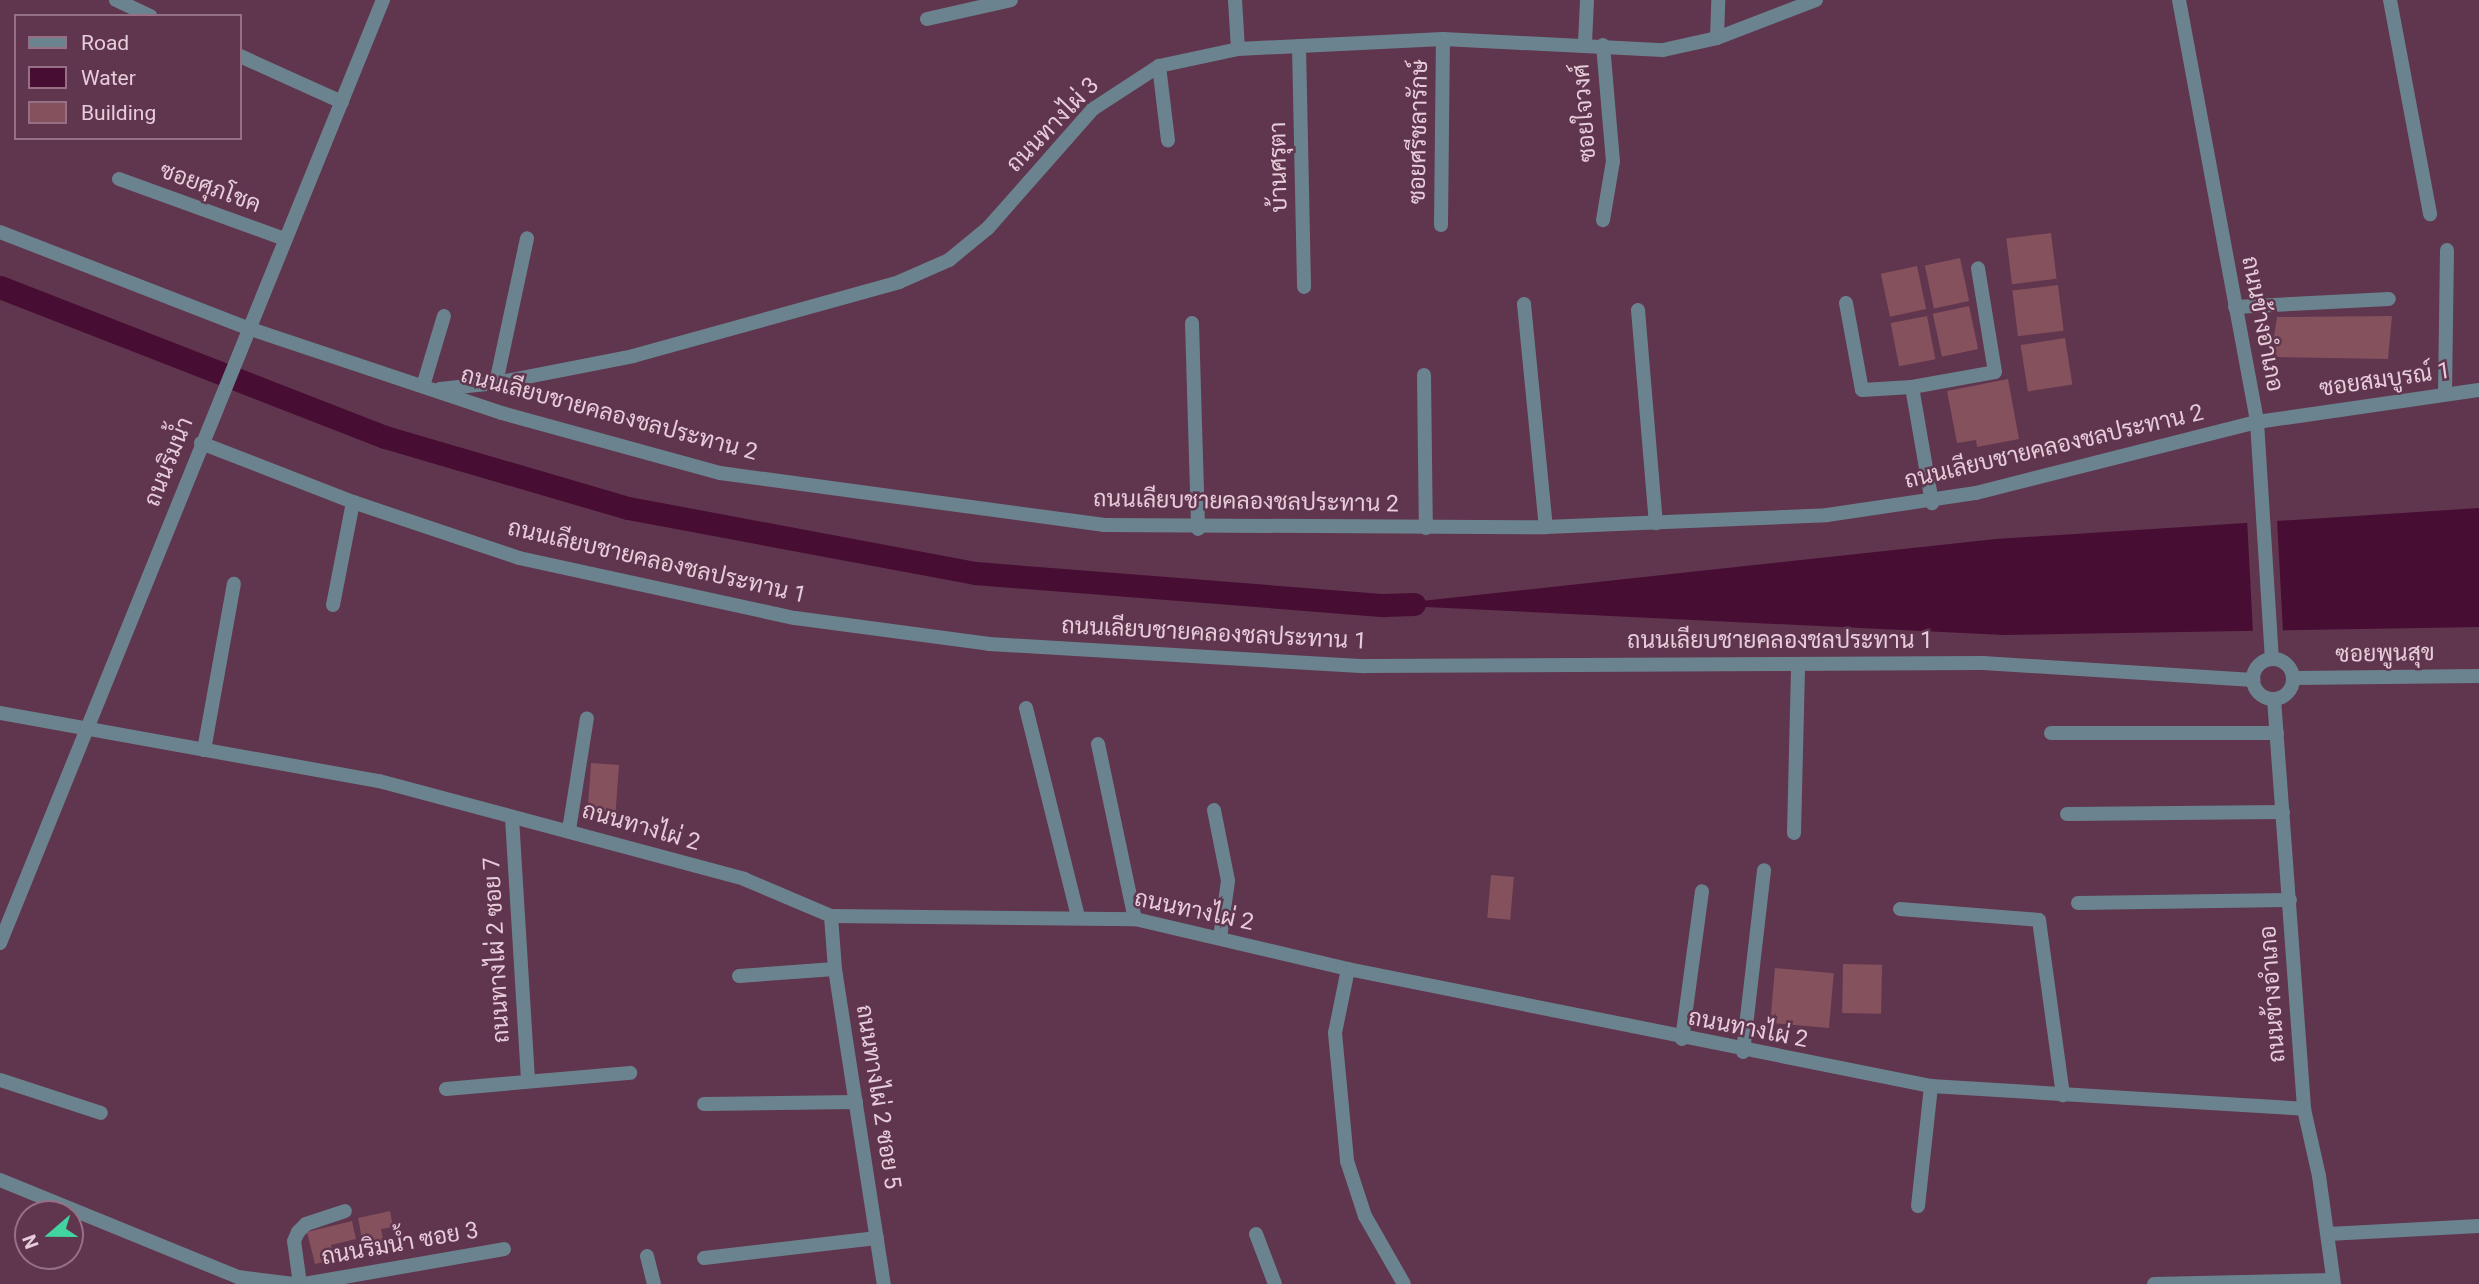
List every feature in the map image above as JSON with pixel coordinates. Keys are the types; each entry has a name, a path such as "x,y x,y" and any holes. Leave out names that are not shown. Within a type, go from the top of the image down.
{"street":[{"path":"116,0 147,14"},
{"name":"ถนนริมน้ำ","path":"0,943 84,730 383,0"},
{"path":"927,19 1011,0"},
{"path":"1235,0 1238,49"},
{"path":"1585,43 1587,0"},
{"path":"1717,38 1718,0"},
{"name":"ถนนทางไผ่ 3","path":"429,388 496,383 633,356 899,282 949,260 988,228 1093,109 1159,66 1238,49 1443,39 1585,43 1663,50 1717,38 1816,0"},
{"name":"ถนนข้างอำเภอ","path":"2179,0 2257,422 2271,652"},
{"path":"2390,0 2430,214"},
{"name":"ซอยศรีชลารักษ์","path":"1440,225 1443,39"},
{"name":"ซอยใจวงศ์","path":"1603,45 1613,161 1603,220"},
{"name":"บ้านศรุตา","path":"1299,46 1304,287"},
{"path":"242,57 342,102"},
{"path":"1159,66 1168,141"},
{"name":"ซอยศุภโชค","path":"119,179 285,239"},
{"name":"ถนนเลียบชายคลองชลประทาน 2","path":"0,232 246,333 502,413 720,473 1104,525 1198,529 1546,527 1827,516 1932,503 2257,422"},
{"path":"496,383 527,238"},
{"path":"2445,393 2447,250"},
{"path":"1846,303 1862,390 1912,387 1995,372 1978,268"},
{"path":"2235,307 2389,299"},
{"path":"1524,304 1546,527"},
{"path":"1638,310 1656,523"},
{"path":"429,388 444,316"},
{"path":"1192,323 1198,529"},
{"path":"1424,375 1426,528"},
{"path":"1912,387 1932,503"},
{"name":"ซอยสมบูรณ์ 1","path":"2257,422 2479,390"},
{"name":"ถนนเลียบชายคลองชลประทาน 1","path":"202,440 353,502 519,558 795,618 989,643 1364,666 1983,663 2253,680"},
{"path":"333,605 353,502"},
{"path":"204,750 234,584"},
{"path":"2271,652 2286,665 2292,678 2287,692 2274,699 2260,694 2253,680 2258,666 2271,652"},
{"path":"1794,833 1798,664"},
{"name":"ซอยพูนสุข","path":"2292,678 2479,676"},
{"name":"ถนนข้างอำเภอ","path":"2274,699 2304,1109 2328,1234 2334,1282"},
{"path":"1026,708 1078,917"},
{"name":"ถนนทางไผ่ 2","path":"0,713 379,782 512,818 569,830 744,879 831,916 1135,919 1348,969 1743,1052 1931,1087 2304,1109"},
{"path":"569,830 587,718"},
{"path":"2050,733 2277,733"},
{"path":"1098,744 1135,919"},
{"path":"1214,810 1228,881 1220,938"},
{"path":"2067,814 2283,812"},
{"name":"ถนนทางไผ่ 2 ซอย 7","path":"512,818 528,1079"},
{"path":"1743,1052 1764,870"},
{"path":"1682,1039 1702,891"},
{"path":"2078,903 2290,900"},
{"path":"1900,909 2039,920 2063,1095"},
{"name":"ถนนทางไผ่ 2 ซอย 5","path":"831,916 835,970 884,1284"},
{"path":"1348,969 1335,1033 1347,1161 1365,1216 1404,1284"},
{"path":"739,976 835,970"},
{"path":"446,1090 528,1079 630,1073"},
{"path":"0,1080 101,1113"},
{"path":"1918,1206 1931,1087"},
{"path":"704,1104 856,1102"},
{"name":"ถนนริมน้ำ ซอย 3","path":"0,1180 238,1277 294,1284"},
{"path":"302,1284 294,1241 298,1232 316,1220 345,1211"},
{"path":"2328,1234 2479,1226"},
{"path":"1256,1234 1275,1284"},
{"path":"704,1258 877,1238"},
{"name":"ถนนริมน้ำ ซอย 3","path":"302,1284 504,1250"},
{"path":"647,1256 654,1284"},
{"path":"2154,1284 2334,1282"}],"water":[{"path":"2479,508 2479,627 2004,635 1384,605 1996,539"}],"pier":[{"path":"2277,518 2283,634 2253,635 2247,520"}],"building":[{"path":"2051,233 2057,279 2012,284 2006,238"},
{"path":"1960,258 1969,301 1934,309 1925,265"},
{"path":"1917,266 1926,309 1890,317 1881,274"},
{"path":"2058,285 2064,331 2018,336 2012,291"},
{"path":"1969,306 1978,349 1942,357 1933,314"},
{"path":"1927,316 1935,359 1899,366 1891,323"},
{"path":"2392,316 2388,359 2271,357 2277,317"},
{"path":"2065,338 2072,384 2028,391 2021,345"},
{"path":"2008,379 2019,439 1977,447 1976,440 1957,443 1947,391"},
{"path":"591,763 619,765 616,813 588,811"},
{"path":"1491,875 1514,877 1510,920 1487,918"},
{"path":"1843,964 1882,965 1881,1014 1842,1013"},
{"path":"1775,968 1834,973 1829,1028 1770,1023"},
{"path":"390,1211 393,1227 381,1229 384,1244 364,1249 358,1218"},
{"path":"352,1221 356,1239 331,1245 335,1259 315,1264 307,1232"}],"waterway":[{"path":"0,287 385,437 628,508 975,573 1384,605 1414,604"}]}
